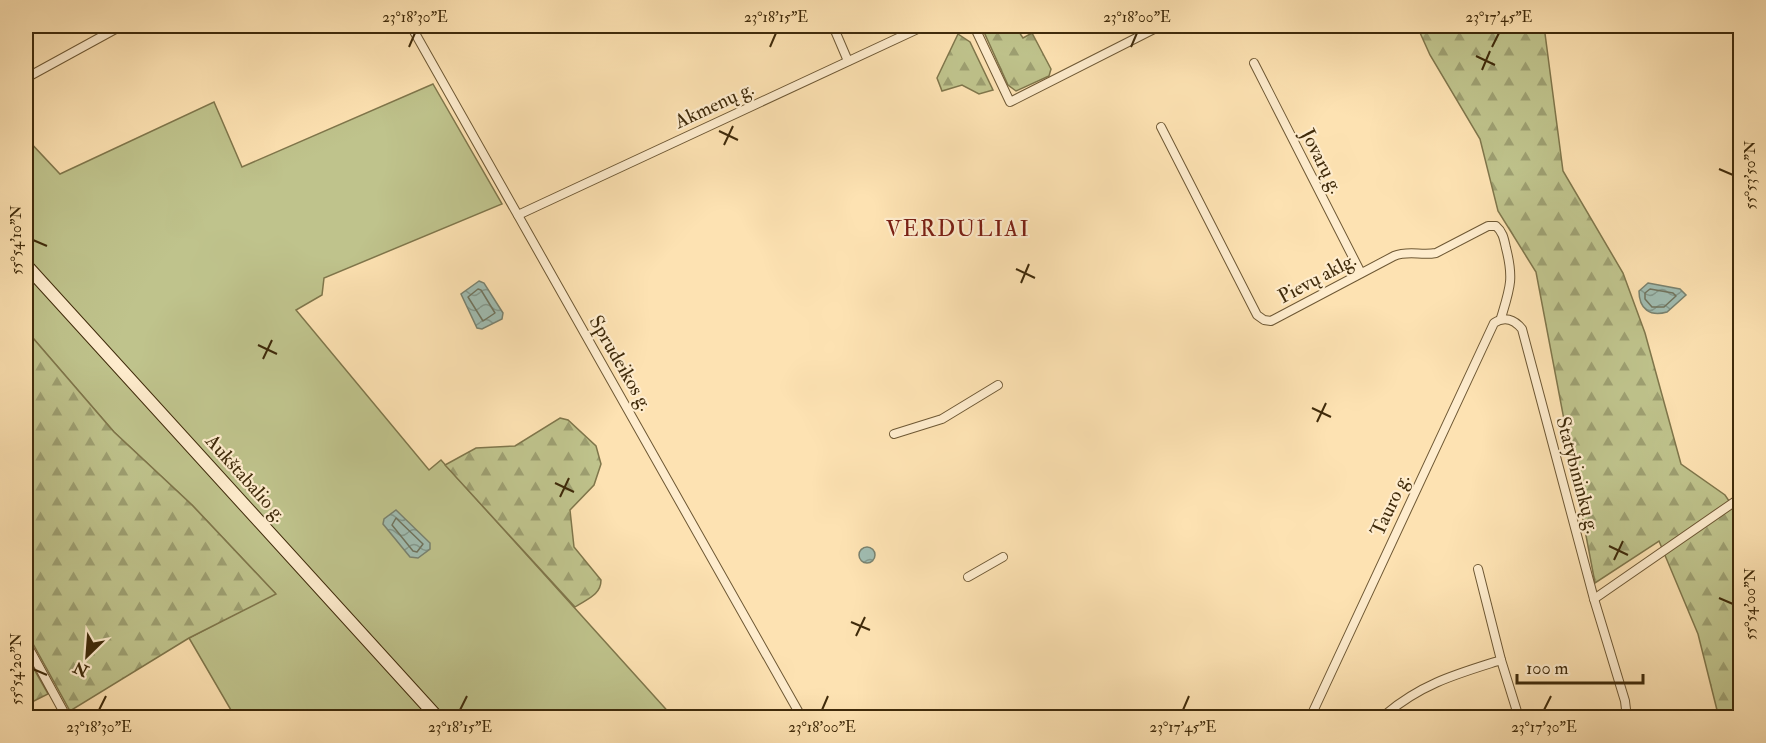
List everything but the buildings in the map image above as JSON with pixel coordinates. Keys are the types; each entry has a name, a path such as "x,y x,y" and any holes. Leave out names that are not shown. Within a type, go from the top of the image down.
{"main road":[{"name":"Aukštabalio g.","path":"26,265 438,717"}],"street":[{"path":"26,78 121,26"},
{"name":"Sprudeikos g.","path":"411,26 802,717"},
{"path":"833,26 848,61"},
{"name":"Akmenų g.","path":"518,215 924,26"},
{"path":"974,26 1010,102 1160,26"},
{"name":"Jovarų g.","path":"1254,63 1361,273"},
{"name":"Pievų aklg.","path":"1161,127 1257,315 1264,320 1271,321 1405,252 1428,255 1436,253 1488,226 1497,226 1502,231 1512,270 1505,319"},
{"name":"Statybininkų g.","path":"1505,319 1522,329 1594,599 1628,716"},
{"name":"Tauro g.","path":"1310,717 1494,323 1505,319"},
{"path":"894,434 942,419 998,385"},
{"path":"1594,599 1740,498"},
{"path":"968,577 1003,557"},
{"path":"1478,569 1501,660 1519,717"},
{"path":"26,643 67,717"},
{"path":"1386,714 1408,696 1433,682 1501,660"}],"green space":[{"path":"996,26 1015,26 1023,38 1032,33 1051,69 1049,76 1016,91 1008,85 984,32"},
{"path":"1417,26 1544,26 1563,171 1623,273 1645,333 1681,464 1725,495 1740,517 1740,717 1721,717 1718,714 1698,634 1659,541 1595,583 1536,272 1498,211 1480,139 1430,55"},
{"path":"958,34 970,42 993,90 979,94 962,85 942,91 937,78"},
{"path":"433,84 502,204 324,278 322,295 296,310 429,470 441,460 673,717 445,717 26,257 26,138 60,174 214,102 242,167"},
{"path":"26,272 431,717 235,717 189,638 275,593 192,505 114,432 26,330"},
{"path":"26,330 114,432 192,505 276,594 189,638 70,711 26,631"},
{"path":"560,418 568,420 596,446 601,464 594,485 570,510 574,547 601,580 596,593 575,607 445,465 476,448 515,446"},
{"path":"26,655 48,694 26,705"}],"water":[{"path":"479,281 484,283 503,313 502,319 482,329 477,328 461,294"},
{"path":"1648,283 1680,289 1686,295 1667,312 1651,312 1643,307 1639,291"},
{"path":"396,510 430,543 430,549 418,558 410,557 383,524 384,519"},
{"path":"867,547 873,549 875,555 873,561 867,563 861,561 859,555 861,549"}],"district":[{"name":"VERDULIAI","path":"958,229"}]}
